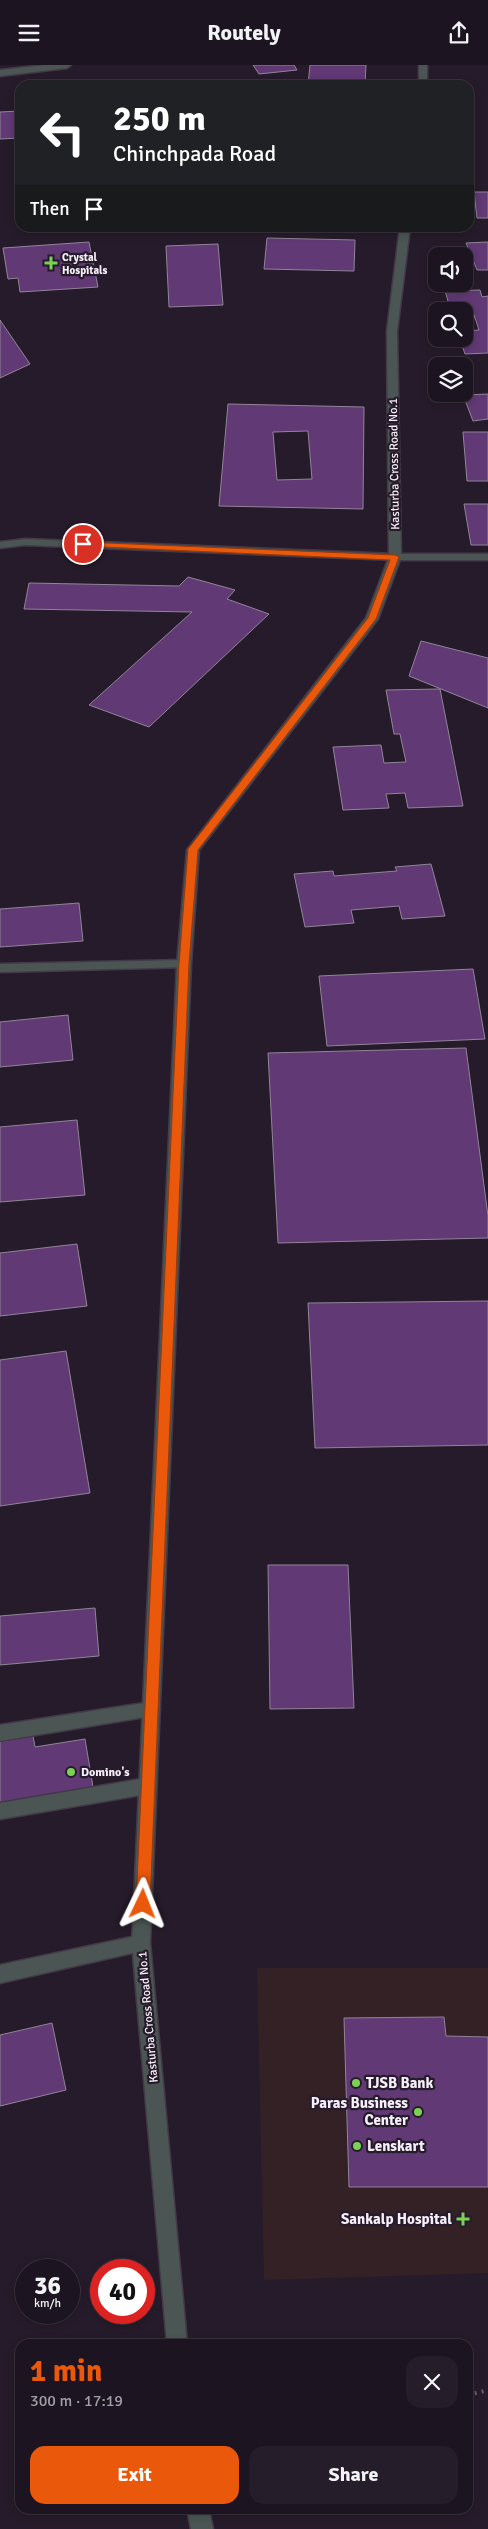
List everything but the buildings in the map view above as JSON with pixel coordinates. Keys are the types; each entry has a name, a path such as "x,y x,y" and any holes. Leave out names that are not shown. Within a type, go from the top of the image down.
{"street":[{"path":"0,73 67,65"},
{"path":"423,65 423,80"},
{"name":"Kasturba Cross Road No.1","path":"177,2339 141,1943 184,964 193,849 372,619 395,557 392,331 404,232"},
{"path":"0,545 25,542 395,557 488,557"},
{"path":"0,969 184,964"},
{"path":"0,1733 151,1709"},
{"path":"0,1811 147,1786"},
{"path":"0,1973 141,1943"},
{"path":"199,2514 202,2529"}],"path":[{"path":"473,2394 488,2390"}],"shaded area":[{"path":"257,1968 488,1968 488,2273 264,2280"}],"place":[{"name":"Crystal Hospitals","path":"51,263"},
{"name":"Domino's","path":"71,1772"},
{"name":"TJSB Bank","path":"356,2083"},
{"name":"Paras Business Center","path":"418,2112"},
{"name":"Lenskart","path":"357,2146"},
{"name":"Sankalp Hospital","path":"463,2219"}],"route":[{"path":"83,544 395,557 372,619 193,849 184,964 143,1904"}]}
